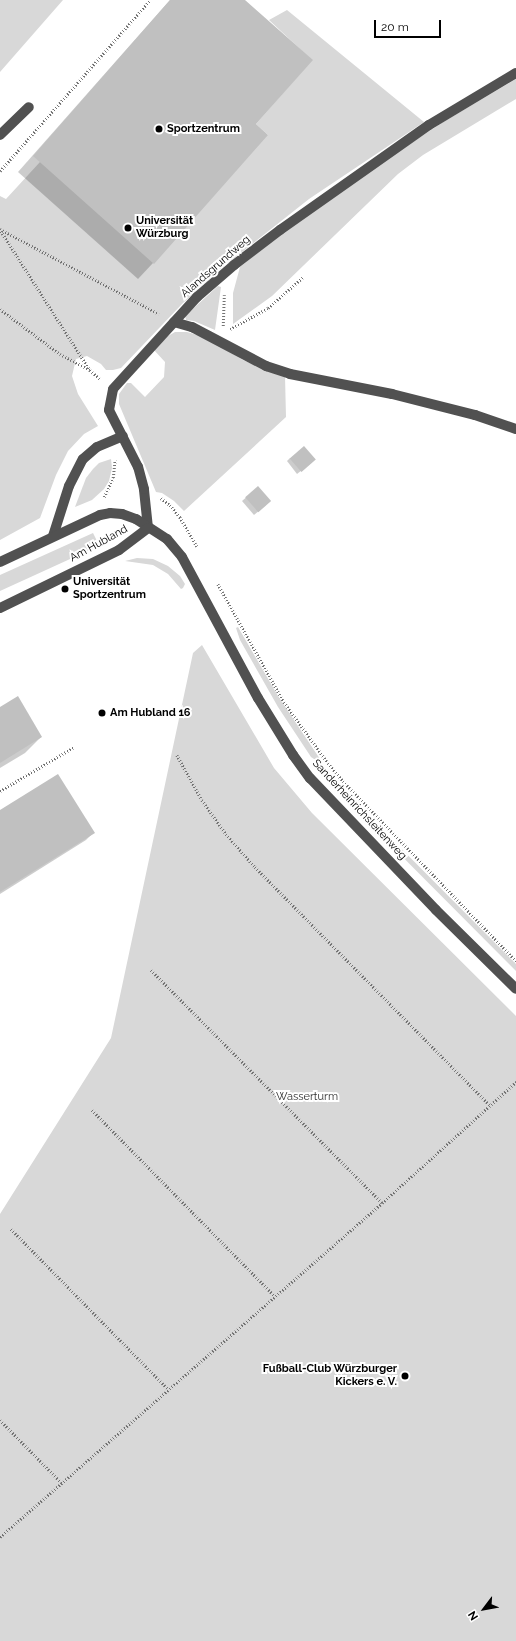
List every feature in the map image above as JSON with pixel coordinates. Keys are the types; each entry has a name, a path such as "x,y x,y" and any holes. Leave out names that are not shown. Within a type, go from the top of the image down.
{"street":[{"name":"Alandsgrundweg","path":"113,389 197,297 234,265 280,230 428,125 516,73"},
{"path":"0,135 29,107"},
{"path":"174,322 192,327 266,366 290,374 392,394 475,415 516,429"},
{"path":"113,389 109,410 138,467 144,489 148,528"},
{"path":"53,536 69,486 84,459 97,447 123,436"},
{"name":"Am Hubland","path":"0,562 100,515 110,513 122,514 136,519 148,528 119,550 0,608"},
{"name":"Sanderheinrichsleitenweg","path":"148,528 156,530 167,539 182,557 258,698 293,756 310,778 431,904 516,989"}],"path":[{"path":"0,172 150,0"},
{"path":"0,229 174,322"},
{"path":"0,229 90,370"},
{"path":"234,265 226,283 223,304 224,332 268,308 303,277"},
{"path":"0,309 60,354 90,370 113,389"},
{"path":"100,515 104,497 113,478 115,459 123,436"},
{"path":"144,489 153,493 170,505 180,517 201,554"},
{"path":"215,580 284,702 328,763 343,781 516,961"},
{"path":"0,791 74,747"},
{"path":"177,755 202,800 226,834 255,867 490,1105"},
{"path":"150,970 382,1203"},
{"path":"0,1537 382,1203 516,1082"},
{"path":"92,1110 275,1296"},
{"path":"11,1229 168,1389"},
{"path":"0,1420 62,1483"}],"green space":[{"path":"0,0 63,0 0,72"},
{"path":"287,10 424,122 309,199 223,267 183,303 121,368 106,370 101,364 87,356 76,359 72,376 78,394 98,426 84,434 68,451 56,475 40,518 0,540 0,196 6,199 40,162 268,135 256,124 312,60 269,20"},
{"path":"516,79 516,99 423,155 398,174 272,296 233,324 233,293 240,267 272,241 378,165 440,124"},
{"path":"218,286 221,287 215,330 194,321 186,320 185,316"},
{"path":"175,332 187,332 204,337 243,360 285,376 286,417 184,511 174,501 162,493 156,492 119,404 119,394 127,383 131,383 145,397 164,377 165,362 154,350 168,336"},
{"path":"111,459 112,468 109,481 104,489 92,500 75,507 86,478 99,463"},
{"path":"93,533 99,545 0,591 0,575"},
{"path":"137,558 153,559 168,566 180,576 185,584 183,588 181,589 168,574 153,565 125,561"},
{"path":"238,627 278,696 320,759 314,759 311,757 278,707 240,640 236,628"},
{"name":"Wasserturm","path":"202,645 274,768 312,813 516,1016 516,1641 0,1641 0,1214 111,1038 193,653"},
{"path":"331,774 352,799 516,964 516,971 338,792 331,783"}],"building":[{"name":"Sportzentrum","path":"170,0 245,0 313,60 256,124 268,135 154,264 33,156"},
{"path":"304,446 316,460 301,472 290,458"},
{"path":"258,486 271,501 258,512 245,497"},
{"path":"18,696 42,737 0,763 0,707"},
{"path":"58,774 95,833 0,892 0,810"}],"place":[{"name":"Sportzentrum","path":"159,129"},
{"name":"Universität Würzburg","path":"128,228"},
{"name":"Universität Sportzentrum","path":"65,589"},
{"name":"Am Hubland 16","path":"102,713"},
{"name":"Fußball-Club Würzburger Kickers e. V.","path":"405,1376"}]}
